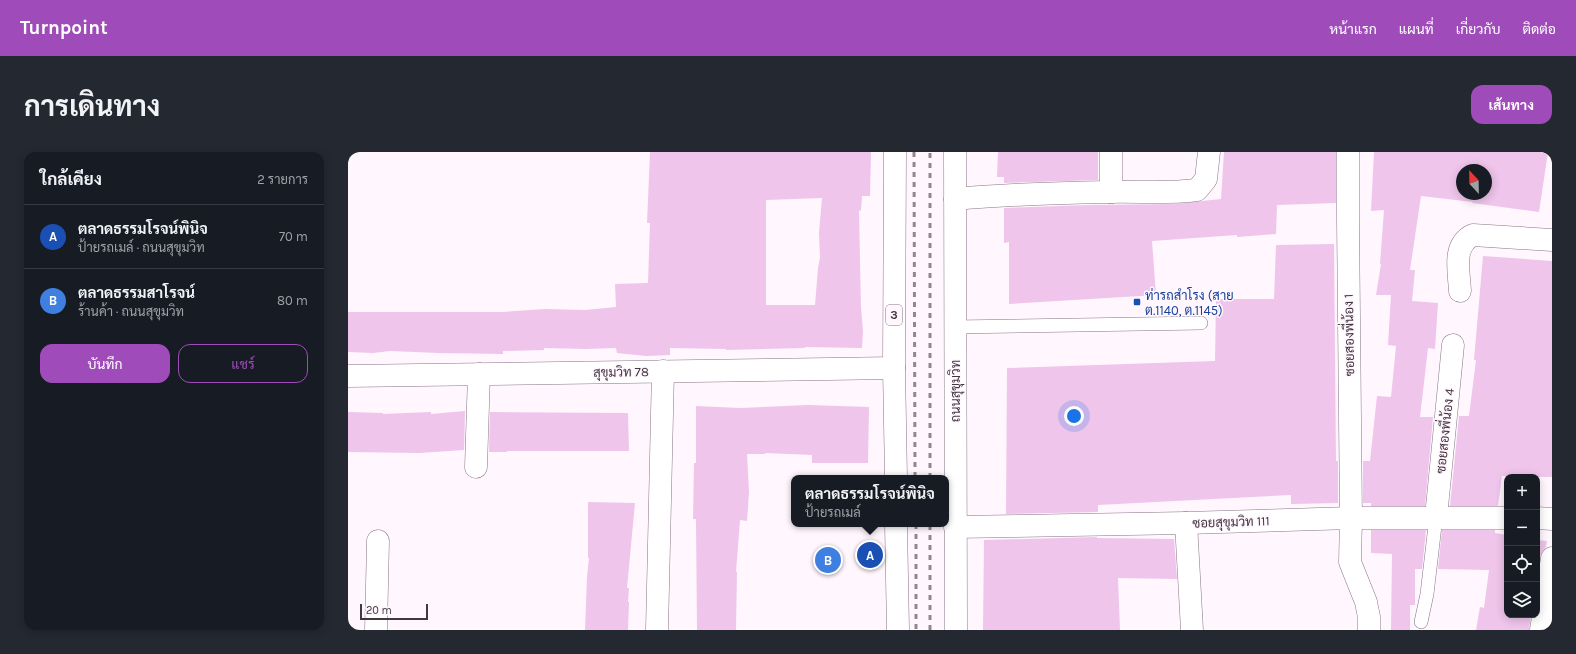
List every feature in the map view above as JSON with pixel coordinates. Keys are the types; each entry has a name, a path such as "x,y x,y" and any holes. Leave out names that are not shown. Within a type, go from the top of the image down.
{"main road":[{"name":"3","path":"895,152 894,368 896,475"},
{"name":"ถนนสุขุมวิท","path":"955,152 956,630"},
{"path":"1110,152 1111,192"},
{"path":"955,198 1016,194 1111,192 1143,193 1197,190 1206,179 1209,152"},
{"name":"ซอยสองพี่น้อง 1","path":"1348,152 1351,518 1350,562 1366,602 1369,617 1369,630"},
{"path":"1460,291 1458,250 1466,238 1473,235 1552,240"},
{"name":"ซอยสองพี่น้อง 4","path":"1436,517 1453,345"},
{"name":"สุขุมวิท 78","path":"348,376 894,368"},
{"path":"657,630 663,371"},
{"path":"476,467 479,374"},
{"name":"ซอยสุขุมวิท 111","path":"956,527 1186,523 1351,518 1504,518"},
{"path":"1540,518 1552,519"},
{"path":"1186,523 1192,630"},
{"path":"896,527 898,630"},
{"path":"376,630 378,541"},
{"path":"1541,630 1552,558"}],"lane":[{"path":"955,327 1201,322"},
{"path":"1421,622 1427,594 1436,517"}],"building":[{"path":"650,152 871,152 870,196 862,196 861,210 859,211 863,331 862,348 805,347 726,350 670,348 670,355 646,356 617,353 616,348 544,348 544,350 503,351 503,354 390,351 373,353 348,352 348,312 502,312 545,309 585,310 616,307 615,284 648,283 650,223 647,223","holes":["822,198 819,233 820,258 815,305 766,305 766,200"]},
{"path":"998,152 1098,152 1098,180 1004,183 1004,177 997,177"},
{"path":"1224,152 1336,152 1336,203 1277,205 1276,234 1152,241 1156,295 1009,304 1009,242 1004,243 1004,208 1175,204 1221,199"},
{"path":"1374,152 1548,152 1539,212 1421,196 1410,270 1415,270 1412,301 1438,303 1435,349 1428,348 1420,417 1433,417 1425,506 1371,506 1371,503 1363,503 1363,461 1370,461 1377,396 1391,397 1396,346 1388,345 1391,295 1376,295 1381,264 1384,210 1371,211"},
{"path":"1334,244 1336,461 1338,461 1338,503 1291,504 1291,495 1098,505 1098,512 1006,514 1007,368 1215,361 1216,299 1274,299 1276,245"},
{"path":"1483,256 1552,261 1552,477 1540,477 1540,474 1504,474 1504,476 1502,476 1498,506 1450,506 1459,416 1469,416 1476,360 1474,360"},
{"path":"808,405 869,407 868,463 812,463 812,455 765,453 747,454 749,492 747,521 740,520 736,572 736,630 697,630 696,519 693,519 694,463 696,463 696,406 740,408"},
{"path":"465,411 464,450 419,453 348,452 348,412 383,414 431,412 431,414"},
{"path":"490,412 628,413 629,451 489,452"},
{"path":"588,502 635,503 627,588 629,588 628,630 585,630 589,558"},
{"path":"1371,530 1426,530 1422,569 1415,569 1415,605 1410,605 1410,630 1391,630 1392,554 1371,553"},
{"path":"1442,530 1495,530 1495,533 1504,534 1504,618 1531,618 1529,630 1476,630 1480,607 1484,608 1489,570 1438,569"},
{"path":"1097,537 1174,539 1177,579 1118,578 1120,630 983,630 984,540"},
{"path":"1540,540 1547,541 1546,547 1540,556"}],"railway":[{"path":"914,152 915,475"},
{"path":"930,152 930,475"},
{"path":"916,527 916,630"},
{"path":"930,527 930,630"}],"place":[{"name":"ท่ารถสำโรง (สาย ต.1140, ต.1145)","path":"1137,302"},
{"name":"ตลาดธรรมโรจน์พินิจ","path":"870,555"},
{"name":"ตลาดธรรมสาโรจน์","path":"828,560"}]}
